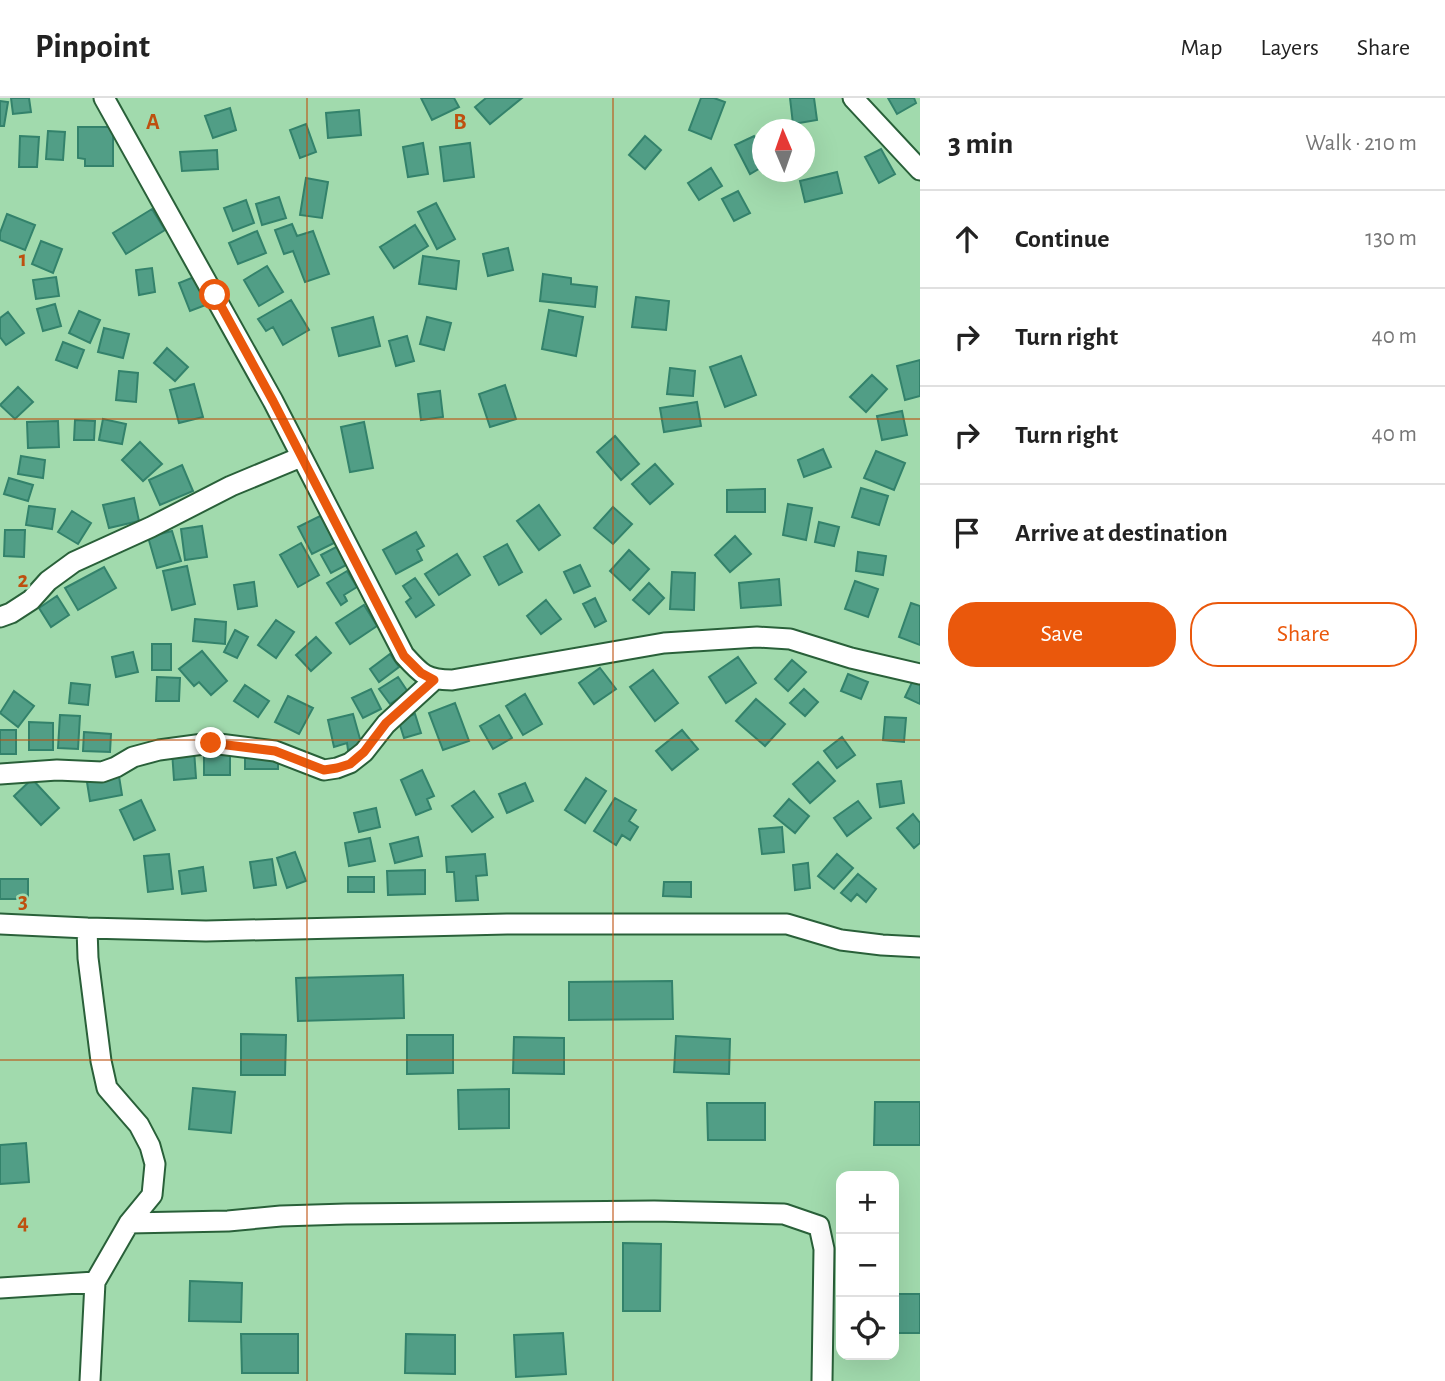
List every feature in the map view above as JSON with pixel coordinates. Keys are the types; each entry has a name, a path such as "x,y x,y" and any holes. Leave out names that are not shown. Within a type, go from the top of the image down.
{"street":[{"path":"104,98 273,401 404,656 421,673 434,680 486,675 664,643 757,637 790,639 851,658 920,674"},
{"path":"853,98 920,169"},
{"path":"0,617 31,600 48,581 74,562 231,486 301,457"},
{"path":"0,774 57,770 102,772 133,757 159,750 211,743 275,751 324,770 337,768 350,764 364,752 386,723 434,680"},
{"path":"0,924 206,931 521,924 787,924 841,940 920,947"},
{"path":"87,928 88,958 107,1088 139,1125 150,1146 155,1164 152,1195 144,1208 128,1223 94,1282 90,1381"},
{"path":"128,1223 471,1211 654,1210 785,1214 819,1226 824,1249 822,1381"},
{"path":"0,1288 94,1282"}],"building":[{"path":"11,98 29,98 31,112 13,114"},
{"path":"421,98 454,98 459,107 432,120"},
{"path":"486,98 522,98 490,124 475,107"},
{"path":"701,98 714,98 725,102 711,139 689,130"},
{"path":"790,98 814,98 817,120 792,119"},
{"path":"888,98 914,98 916,103 897,114"},
{"path":"0,101 8,102 4,126 0,126"},
{"path":"230,108 236,130 213,138 205,116"},
{"path":"359,110 361,135 328,138 326,113"},
{"path":"306,124 316,152 300,158 290,130"},
{"path":"78,127 113,127 113,166 85,166 85,159 78,158"},
{"path":"48,131 65,132 63,160 46,159"},
{"path":"20,136 39,137 37,167 19,167"},
{"path":"645,136 661,150 645,169 629,155"},
{"path":"752,137 750,174 735,145"},
{"path":"423,143 428,174 408,177 403,147"},
{"path":"470,143 474,177 444,181 440,147"},
{"path":"881,149 895,174 879,183 865,157"},
{"path":"217,150 218,169 182,171 180,152"},
{"path":"711,168 722,186 699,200 688,183"},
{"path":"837,172 842,193 805,202 800,182 815,182 815,177"},
{"path":"306,178 328,182 322,218 300,215"},
{"path":"738,191 750,213 734,221 722,199"},
{"path":"279,197 286,218 262,225 256,204"},
{"path":"246,200 254,223 233,231 224,208"},
{"path":"436,203 455,239 437,249 418,212"},
{"path":"152,209 165,230 126,254 113,233"},
{"path":"7,214 35,225 25,250 0,240"},
{"path":"292,224 297,236 313,231 329,274 305,282 293,251 284,254 275,230"},
{"path":"415,225 428,246 394,268 380,247"},
{"path":"257,231 266,253 238,264 229,243"},
{"path":"41,241 62,249 53,273 32,264"},
{"path":"508,248 513,270 488,276 483,254"},
{"path":"423,256 459,261 456,289 419,284"},
{"path":"267,266 283,292 259,306 244,280"},
{"path":"152,268 155,292 139,295 136,270"},
{"path":"543,274 571,278 571,284 597,287 595,307 540,301"},
{"path":"56,277 59,296 36,299 33,280"},
{"path":"194,277 211,303 190,311 179,283"},
{"path":"636,297 669,301 666,330 632,327"},
{"path":"291,300 309,330 283,345 273,327 266,331 258,319"},
{"path":"55,304 61,326 43,331 37,309"},
{"path":"549,310 583,317 576,356 542,349"},
{"path":"79,311 100,320 90,343 69,333"},
{"path":"8,312 24,333 6,345 0,337 0,318"},
{"path":"373,317 380,346 339,356 332,328"},
{"path":"427,317 451,323 444,350 420,344"},
{"path":"104,328 129,334 123,358 98,352"},
{"path":"407,336 414,361 396,366 389,341"},
{"path":"63,342 84,350 77,368 56,360"},
{"path":"167,348 188,367 175,381 154,363"},
{"path":"741,356 756,395 725,407 710,367"},
{"path":"920,360 920,396 905,400 897,366"},
{"path":"670,368 695,371 693,396 667,394"},
{"path":"119,371 138,373 136,402 116,400"},
{"path":"872,375 887,389 866,412 850,397"},
{"path":"194,384 203,417 179,423 170,390"},
{"path":"505,385 516,419 490,427 479,394"},
{"path":"18,387 33,402 15,419 0,405"},
{"path":"440,391 443,417 421,420 418,394"},
{"path":"697,402 701,426 664,432 660,408"},
{"path":"902,411 907,435 882,440 877,416"},
{"path":"103,419 126,424 122,444 99,440"},
{"path":"75,420 95,421 94,440 74,440"},
{"path":"58,421 59,447 28,448 27,422"},
{"path":"364,422 373,468 350,472 341,427"},
{"path":"615,436 639,464 621,480 597,452"},
{"path":"140,442 162,464 143,481 122,460"},
{"path":"823,449 831,467 804,477 798,460"},
{"path":"876,451 905,463 894,490 864,478"},
{"path":"21,456 45,460 43,478 18,474"},
{"path":"655,464 673,484 650,504 632,484"},
{"path":"182,465 193,491 160,505 149,480"},
{"path":"9,478 33,485 28,501 4,494"},
{"path":"861,488 888,496 879,525 852,517"},
{"path":"765,489 765,512 727,512 727,490"},
{"path":"134,498 139,521 109,528 103,505"},
{"path":"788,504 812,508 806,540 783,535"},
{"path":"539,505 560,535 539,550 517,521"},
{"path":"29,506 55,509 52,529 26,525"},
{"path":"613,507 632,524 613,544 594,528"},
{"path":"72,511 91,523 78,544 58,532"},
{"path":"324,514 338,541 312,554 298,527"},
{"path":"819,522 839,527 834,546 815,542"},
{"path":"202,526 207,557 185,560 181,529"},
{"path":"5,530 25,530 24,557 4,556"},
{"path":"172,531 181,561 157,568 148,537"},
{"path":"416,532 424,546 417,550 422,560 396,574 383,550"},
{"path":"735,536 751,554 730,572 715,555"},
{"path":"301,543 319,575 298,587 280,555"},
{"path":"507,544 522,572 499,585 484,557"},
{"path":"340,545 350,563 331,573 321,555"},
{"path":"629,550 649,569 630,590 610,571"},
{"path":"858,552 886,556 883,575 856,571"},
{"path":"457,554 470,575 439,595 425,574"},
{"path":"580,565 590,586 574,593 564,572"},
{"path":"187,566 195,604 172,610 163,571"},
{"path":"104,567 116,588 78,610 65,588"},
{"path":"347,571 357,587 344,595 347,601 341,605 327,583"},
{"path":"672,572 695,573 694,610 670,609"},
{"path":"415,578 434,605 416,617 406,602 411,598 403,586"},
{"path":"779,579 781,605 741,608 739,583"},
{"path":"855,581 878,589 868,617 845,609"},
{"path":"254,582 257,606 238,609 234,585"},
{"path":"649,583 664,598 649,614 633,600"},
{"path":"57,596 69,615 51,627 39,608"},
{"path":"595,598 606,621 595,627 583,604"},
{"path":"546,600 561,619 541,634 527,616"},
{"path":"911,603 920,606 920,645 899,637"},
{"path":"364,605 377,626 350,644 336,623"},
{"path":"195,619 226,622 225,644 193,641"},
{"path":"276,620 294,632 276,658 258,645"},
{"path":"235,630 248,637 237,658 224,652"},
{"path":"316,637 331,653 311,671 296,655"},
{"path":"152,644 171,644 171,670 152,670"},
{"path":"202,651 227,681 211,695 199,682 194,686 179,669"},
{"path":"133,652 138,672 116,677 112,657"},
{"path":"390,654 399,667 379,682 370,669"},
{"path":"738,657 756,683 726,703 709,677"},
{"path":"792,660 806,672 788,691 775,679"},
{"path":"600,668 616,689 594,704 579,683"},
{"path":"653,670 678,703 655,721 630,687"},
{"path":"848,674 868,682 861,699 841,691"},
{"path":"916,674 920,676 920,704 905,697"},
{"path":"157,677 180,678 179,701 156,701"},
{"path":"398,677 408,692 390,704 379,689"},
{"path":"71,683 90,685 88,705 69,703"},
{"path":"245,685 269,701 258,717 234,701"},
{"path":"371,689 381,709 363,718 352,698"},
{"path":"804,689 818,702 805,716 790,703"},
{"path":"14,691 34,706 18,727 0,713"},
{"path":"525,694 542,724 523,735 506,706"},
{"path":"288,696 313,708 299,734 275,722"},
{"path":"756,699 785,724 765,746 736,721"},
{"path":"455,703 469,741 443,750 429,713"},
{"path":"353,714 362,746 348,750 347,743 334,747 328,720"},
{"path":"415,714 421,733 404,738 398,719"},
{"path":"60,715 80,716 78,749 58,748"},
{"path":"499,715 512,738 493,749 480,726"},
{"path":"885,717 906,718 904,742 883,740"},
{"path":"29,722 53,723 53,750 29,750"},
{"path":"0,730 16,730 16,754 0,754"},
{"path":"682,730 698,749 672,770 656,751"},
{"path":"84,732 111,734 110,752 83,751"},
{"path":"842,737 855,755 837,768 824,751"},
{"path":"194,750 196,778 174,780 172,751"},
{"path":"204,750 230,750 230,775 204,775"},
{"path":"278,754 278,769 245,769 245,755"},
{"path":"818,762 835,781 810,803 793,784"},
{"path":"118,770 122,795 90,801 86,776"},
{"path":"422,770 434,796 427,799 431,809 416,815 401,780"},
{"path":"586,778 606,791 585,823 565,810"},
{"path":"32,779 59,808 41,825 14,796"},
{"path":"901,781 904,803 880,807 877,784"},
{"path":"525,783 533,801 507,813 499,794"},
{"path":"474,791 493,817 472,832 452,806"},
{"path":"615,798 636,810 629,821 638,827 630,840 622,835 616,845 594,831"},
{"path":"789,799 809,816 795,833 774,816"},
{"path":"141,800 155,830 134,840 120,810"},
{"path":"858,801 871,818 847,836 834,818"},
{"path":"376,808 380,827 359,832 354,813"},
{"path":"913,814 920,823 920,843 914,848 897,828"},
{"path":"782,827 784,852 762,854 759,829"},
{"path":"418,837 422,856 395,863 390,844"},
{"path":"370,838 375,861 349,866 345,843"},
{"path":"295,852 306,881 287,888 277,858"},
{"path":"169,854 173,889 148,892 144,856"},
{"path":"485,854 487,875 476,876 478,900 456,901 454,872 447,872 446,857"},
{"path":"837,854 853,868 834,889 818,876"},
{"path":"272,859 276,885 254,888 250,862"},
{"path":"808,863 810,888 795,890 793,865"},
{"path":"203,867 206,891 182,894 179,871"},
{"path":"425,870 425,894 388,895 387,871"},
{"path":"858,874 876,889 866,902 857,894 851,901 841,893"},
{"path":"348,877 374,877 374,892 348,892"},
{"path":"0,879 28,879 28,899 0,899"},
{"path":"664,882 691,882 691,897 663,896"},
{"path":"403,975 404,1018 298,1021 296,978"},
{"path":"672,981 673,1019 569,1020 569,982"},
{"path":"241,1034 286,1035 285,1075 241,1075"},
{"path":"407,1035 453,1035 453,1073 407,1074"},
{"path":"676,1036 730,1039 729,1074 674,1072"},
{"path":"514,1037 564,1038 564,1074 513,1073"},
{"path":"193,1088 235,1092 231,1133 189,1129"},
{"path":"509,1089 509,1128 459,1129 458,1090"},
{"path":"875,1102 920,1102 920,1145 874,1145"},
{"path":"707,1103 765,1103 765,1140 708,1140"},
{"path":"26,1143 29,1182 0,1184 0,1145"},
{"path":"623,1243 661,1244 660,1311 623,1311"},
{"path":"190,1281 242,1283 241,1322 189,1321"},
{"path":"899,1294 920,1294 920,1333 899,1333"},
{"path":"563,1333 566,1374 516,1377 514,1335"},
{"path":"241,1334 298,1334 298,1373 242,1373"},
{"path":"406,1334 455,1335 455,1374 405,1373"}],"route":[{"path":"211,743 275,751 324,770 337,768 350,764 364,752 386,723 434,680 421,673 404,656 273,401 215,295"}]}
